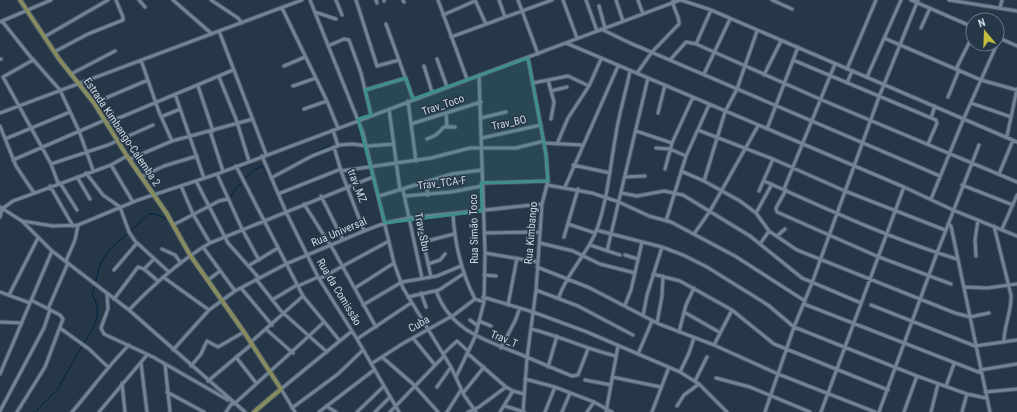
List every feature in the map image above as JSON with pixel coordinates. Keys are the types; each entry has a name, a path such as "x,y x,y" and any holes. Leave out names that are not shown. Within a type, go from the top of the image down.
{"main road":[{"name":"Estrada Kimbango-Calemba 2","path":"20,0 28,10 54,52 94,103 173,224"},
{"path":"173,224 190,255 244,332 281,389 254,412"}],"street":[{"path":"51,0 1,22 60,90 79,131 94,170"},
{"path":"44,37 108,0"},
{"path":"54,52 88,34 123,20 116,0"},
{"path":"139,0 146,7"},
{"path":"175,0 212,34"},
{"path":"211,0 238,18 242,23"},
{"path":"0,113 302,0"},
{"path":"310,0 358,119 379,196 394,263 408,297 451,367 462,392 475,411"},
{"path":"336,0 342,15"},
{"path":"356,0 378,66 399,60"},
{"path":"438,0 467,80"},
{"path":"499,0 505,17"},
{"path":"518,0 538,54"},
{"path":"451,37 522,11 542,2 552,0"},
{"path":"563,0 577,38"},
{"path":"586,0 599,30 940,176"},
{"path":"616,0 623,21"},
{"path":"638,0 643,14"},
{"path":"22,221 43,226 78,225 133,202 217,174 358,119 528,58 577,38 680,0 711,10 867,78 1007,136 1015,141 999,174"},
{"path":"772,0 792,8"},
{"path":"847,69 876,0"},
{"path":"867,78 901,0"},
{"path":"911,0 917,1 965,23"},
{"path":"951,0 1017,11"},
{"path":"1000,8 1002,0"},
{"path":"443,15 475,1 486,24"},
{"path":"765,412 794,327 805,303 879,97 901,45 917,1"},
{"path":"637,73 652,52 680,24 673,2"},
{"path":"599,6 605,28"},
{"path":"282,8 328,101 338,128"},
{"path":"921,28 930,8"},
{"path":"696,44 711,10"},
{"path":"315,12 336,18"},
{"path":"704,74 730,18"},
{"path":"386,24 414,99"},
{"path":"219,31 266,154"},
{"path":"704,181 725,112 737,89 757,31"},
{"path":"884,38 981,80 1017,89 1007,136"},
{"path":"328,46 344,39 349,40 359,66 370,115"},
{"path":"764,75 781,41"},
{"path":"1005,41 1017,46"},
{"path":"670,60 686,42 696,44 784,84 1017,182"},
{"path":"566,43 904,187 953,210 1017,236"},
{"path":"767,129 798,47"},
{"path":"71,74 115,50"},
{"path":"948,97 966,52"},
{"path":"931,199 964,118 993,52"},
{"path":"284,66 305,57"},
{"name":"Rua Kimbango","path":"523,412 527,358 536,290 542,204 548,185 544,142 528,58"},
{"path":"556,144 568,118 589,86 601,58"},
{"path":"437,59 447,87"},
{"path":"33,60 3,77 51,164 59,183 77,210"},
{"path":"141,60 155,102 172,140"},
{"path":"793,60 937,121 928,144"},
{"path":"835,64 822,100 776,211 828,236 951,284"},
{"path":"424,66 432,92"},
{"path":"565,187 582,144 618,66"},
{"path":"13,160 79,131 198,86 234,70"},
{"path":"559,298 567,279 590,245 596,232 607,198 616,133 630,71"},
{"path":"846,83 852,71"},
{"name":"Rua Simão Toco","path":"456,377 475,337 484,302 485,253 482,211 482,118 479,75"},
{"path":"533,83 570,76 589,86"},
{"path":"219,77 249,161"},
{"path":"293,86 316,78"},
{"path":"365,90 406,78"},
{"path":"607,251 648,78"},
{"path":"94,103 148,80"},
{"path":"548,80 554,102 551,119"},
{"path":"658,113 665,85"},
{"path":"198,86 223,171"},
{"path":"552,91 567,87"},
{"path":"175,94 204,178"},
{"path":"665,169 670,149 693,97"},
{"path":"304,109 328,101"},
{"path":"408,101 416,161"},
{"name":"Trav_Toco","path":"411,124 481,102"},
{"path":"971,102 1011,116"},
{"path":"666,220 673,193 686,156 709,105"},
{"path":"931,118 935,106"},
{"path":"161,117 180,109"},
{"name":"Trav_Sbu","path":"388,109 396,164 402,190 405,196 422,278"},
{"path":"5,139 70,112"},
{"path":"482,118 506,112"},
{"path":"446,113 447,126"},
{"path":"1,208 13,201 50,186 111,165 172,140 212,131 253,119"},
{"path":"51,164 118,140 153,125"},
{"name":"Trav_BO","path":"482,138 541,125"},
{"path":"0,126 13,160 34,193"},
{"path":"427,139 436,135 447,126 455,126"},
{"path":"694,234 710,212 758,126"},
{"name":"trav_MZ","path":"333,130 341,170 364,231"},
{"path":"698,130 793,167 845,191 945,230"},
{"path":"636,131 672,144"},
{"path":"278,194 341,170 416,161 470,148 516,148 544,142 556,144 582,144"},
{"path":"271,178 312,156 336,146 352,144 366,146 394,144"},
{"path":"879,412 936,253 979,145"},
{"path":"656,148 670,149 686,156"},
{"path":"141,177 164,166 197,156"},
{"name":"Rua da Comissão","path":"262,156 286,212 318,278 357,338 389,398 399,412"},
{"path":"759,191 773,159"},
{"path":"111,165 133,202"},
{"path":"573,165 610,173"},
{"path":"236,166 303,296 340,341"},
{"path":"379,196 457,173 482,170"},
{"path":"682,171 722,190 756,213 769,231 797,250 970,316 989,313"},
{"path":"86,173 103,195 120,208 129,232 137,244 169,272"},
{"path":"217,174 242,229 259,260"},
{"path":"625,177 645,176"},
{"path":"77,177 90,199"},
{"path":"129,310 158,281 190,255 210,243 321,196 373,177"},
{"path":"196,181 231,247 248,266 272,300 284,313 327,352"},
{"name":"Trav_TCA-F","path":"405,196 428,194 482,185 548,181"},
{"path":"764,181 886,233 936,253 957,259"},
{"path":"426,183 428,194"},
{"path":"756,213 772,184"},
{"path":"548,185 565,187 607,198 649,216 666,220 735,256 805,303 954,364 980,372 1017,364"},
{"path":"50,186 73,226"},
{"path":"181,186 193,214 210,243"},
{"path":"962,186 1013,205"},
{"path":"821,412 879,257 894,210 904,187"},
{"path":"564,237 578,190"},
{"path":"621,193 637,196 661,191 683,195 737,227 799,276 812,283 861,303"},
{"path":"1002,229 1017,195"},
{"path":"321,196 343,240"},
{"path":"173,224 219,201 228,199"},
{"path":"304,204 330,245 376,326"},
{"name":"Rua Universal","path":"173,350 209,310 235,291 286,264 364,231 385,223 409,218 542,204"},
{"path":"0,216 1,208"},
{"path":"1,208 22,221 52,251 106,294 129,310 232,403"},
{"path":"453,214 454,234 463,274 475,299 484,302"},
{"path":"418,218 431,277"},
{"path":"976,256 975,240 978,220"},
{"path":"568,224 662,247 683,255 707,267 768,306 794,327 938,384 967,394 986,398"},
{"path":"948,224 953,230 957,259 970,316 980,372 990,412"},
{"path":"0,411 44,328 49,310 76,240 78,225"},
{"path":"994,226 1010,286 1012,304 1004,331 1004,341"},
{"path":"777,236 785,229"},
{"path":"760,244 769,231"},
{"path":"484,233 540,232"},
{"path":"423,242 454,234"},
{"path":"9,295 38,238"},
{"path":"272,300 389,241"},
{"path":"625,305 635,273 642,242"},
{"path":"540,243 583,255 600,264 635,273"},
{"path":"114,270 137,244"},
{"path":"590,245 620,255"},
{"path":"203,247 235,291"},
{"path":"643,316 647,295 662,247"},
{"path":"248,266 278,248"},
{"path":"162,249 175,255 181,263"},
{"path":"0,374 52,251"},
{"path":"485,253 538,262"},
{"path":"428,264 440,260 445,254"},
{"path":"625,255 638,259"},
{"path":"508,305 517,258"},
{"path":"144,269 154,259"},
{"path":"355,288 394,263"},
{"path":"363,305 402,282 431,277 461,266"},
{"path":"114,299 137,268 140,267 144,269 158,281"},
{"path":"538,267 625,305 652,321 714,345 778,374 875,412"},
{"path":"208,280 220,271"},
{"path":"408,297 436,291 463,274"},
{"path":"653,274 680,281 694,288 732,310 771,342 787,351 888,390"},
{"path":"484,275 496,276"},
{"path":"657,323 662,296 663,276"},
{"path":"164,277 209,310"},
{"path":"964,287 983,288 1017,284"},
{"path":"241,288 272,325"},
{"path":"679,332 684,312 694,288"},
{"path":"536,290 559,298 634,335"},
{"name":"Trav_T","path":"436,291 441,304 450,317 475,337 548,367 576,376 588,349"},
{"path":"0,292 31,302 62,316 60,328 45,367 17,412"},
{"path":"421,293 426,307"},
{"path":"106,294 108,309 101,331 165,364 245,412"},
{"path":"208,381 267,330 303,296"},
{"path":"483,297 533,312 680,372 699,384 727,412"},
{"name":"Cuba","path":"371,364 450,317 475,299"},
{"path":"357,338 411,302"},
{"path":"871,306 975,346 1017,340"},
{"path":"502,348 516,321 520,308"},
{"path":"714,345 719,332 732,310"},
{"path":"684,312 719,332"},
{"path":"470,320 478,326"},
{"path":"479,321 491,326"},
{"path":"638,354 652,321"},
{"path":"0,322 22,323"},
{"path":"226,412 232,403 293,353 324,322"},
{"path":"60,328 83,345 108,367"},
{"path":"531,329 557,336 588,349 616,356"},
{"path":"267,330 293,353"},
{"path":"295,412 281,389 352,331"},
{"path":"191,366 201,354 207,341 218,347 244,332"},
{"path":"548,367 557,336"},
{"path":"413,338 436,365"},
{"path":"680,372 694,338"},
{"path":"390,412 394,406 436,365 443,355 457,341 506,387 524,394"},
{"path":"72,412 96,384 108,367 129,345"},
{"path":"607,411 618,346"},
{"path":"292,408 338,374 363,350"},
{"path":"99,412 147,355"},
{"path":"236,357 256,383"},
{"path":"382,357 415,386 438,412"},
{"path":"695,381 707,357"},
{"path":"141,363 147,412"},
{"path":"165,364 170,412"},
{"path":"946,386 954,364"},
{"path":"436,387 451,367"},
{"path":"447,412 484,367"},
{"path":"652,412 669,367"},
{"path":"319,412 374,370"},
{"path":"904,412 917,376"},
{"path":"612,377 661,387"},
{"path":"716,378 750,387 810,412"},
{"path":"525,379 555,387 594,402 607,411 612,412"},
{"path":"585,380 611,385"},
{"path":"122,383 125,412"},
{"path":"677,406 684,395 699,384"},
{"path":"931,412 938,384"},
{"path":"356,412 383,387"},
{"path":"468,412 475,411 506,387"},
{"path":"545,412 555,387"},
{"path":"213,392 217,388"},
{"path":"985,392 1017,389"},
{"path":"500,412 513,391"},
{"path":"167,392 204,412"},
{"path":"562,412 570,393"},
{"path":"962,412 967,394"},
{"path":"374,412 389,398"},
{"path":"587,412 594,402"},
{"path":"104,405 105,412"},
{"path":"326,406 336,412"},
{"path":"505,406 523,412"}],"highlighted area":[{"path":"528,58 546,154 548,181 481,183 482,211 385,223 358,119 371,115 365,90 406,78 413,99"}],"waterway":[{"path":"380,144 392,142"},
{"path":"300,161 317,151 333,145 350,143 369,144"},
{"path":"272,175 292,165"},
{"path":"244,180 253,170 263,166 268,176"},
{"path":"210,203 231,196 236,188 243,183"},
{"path":"194,212 207,205"},
{"path":"172,220 177,220 191,213"},
{"path":"84,344 96,319 96,301 92,294 101,262 110,249 149,214 155,214 168,219"},
{"path":"35,412 57,390 82,346"}]}
